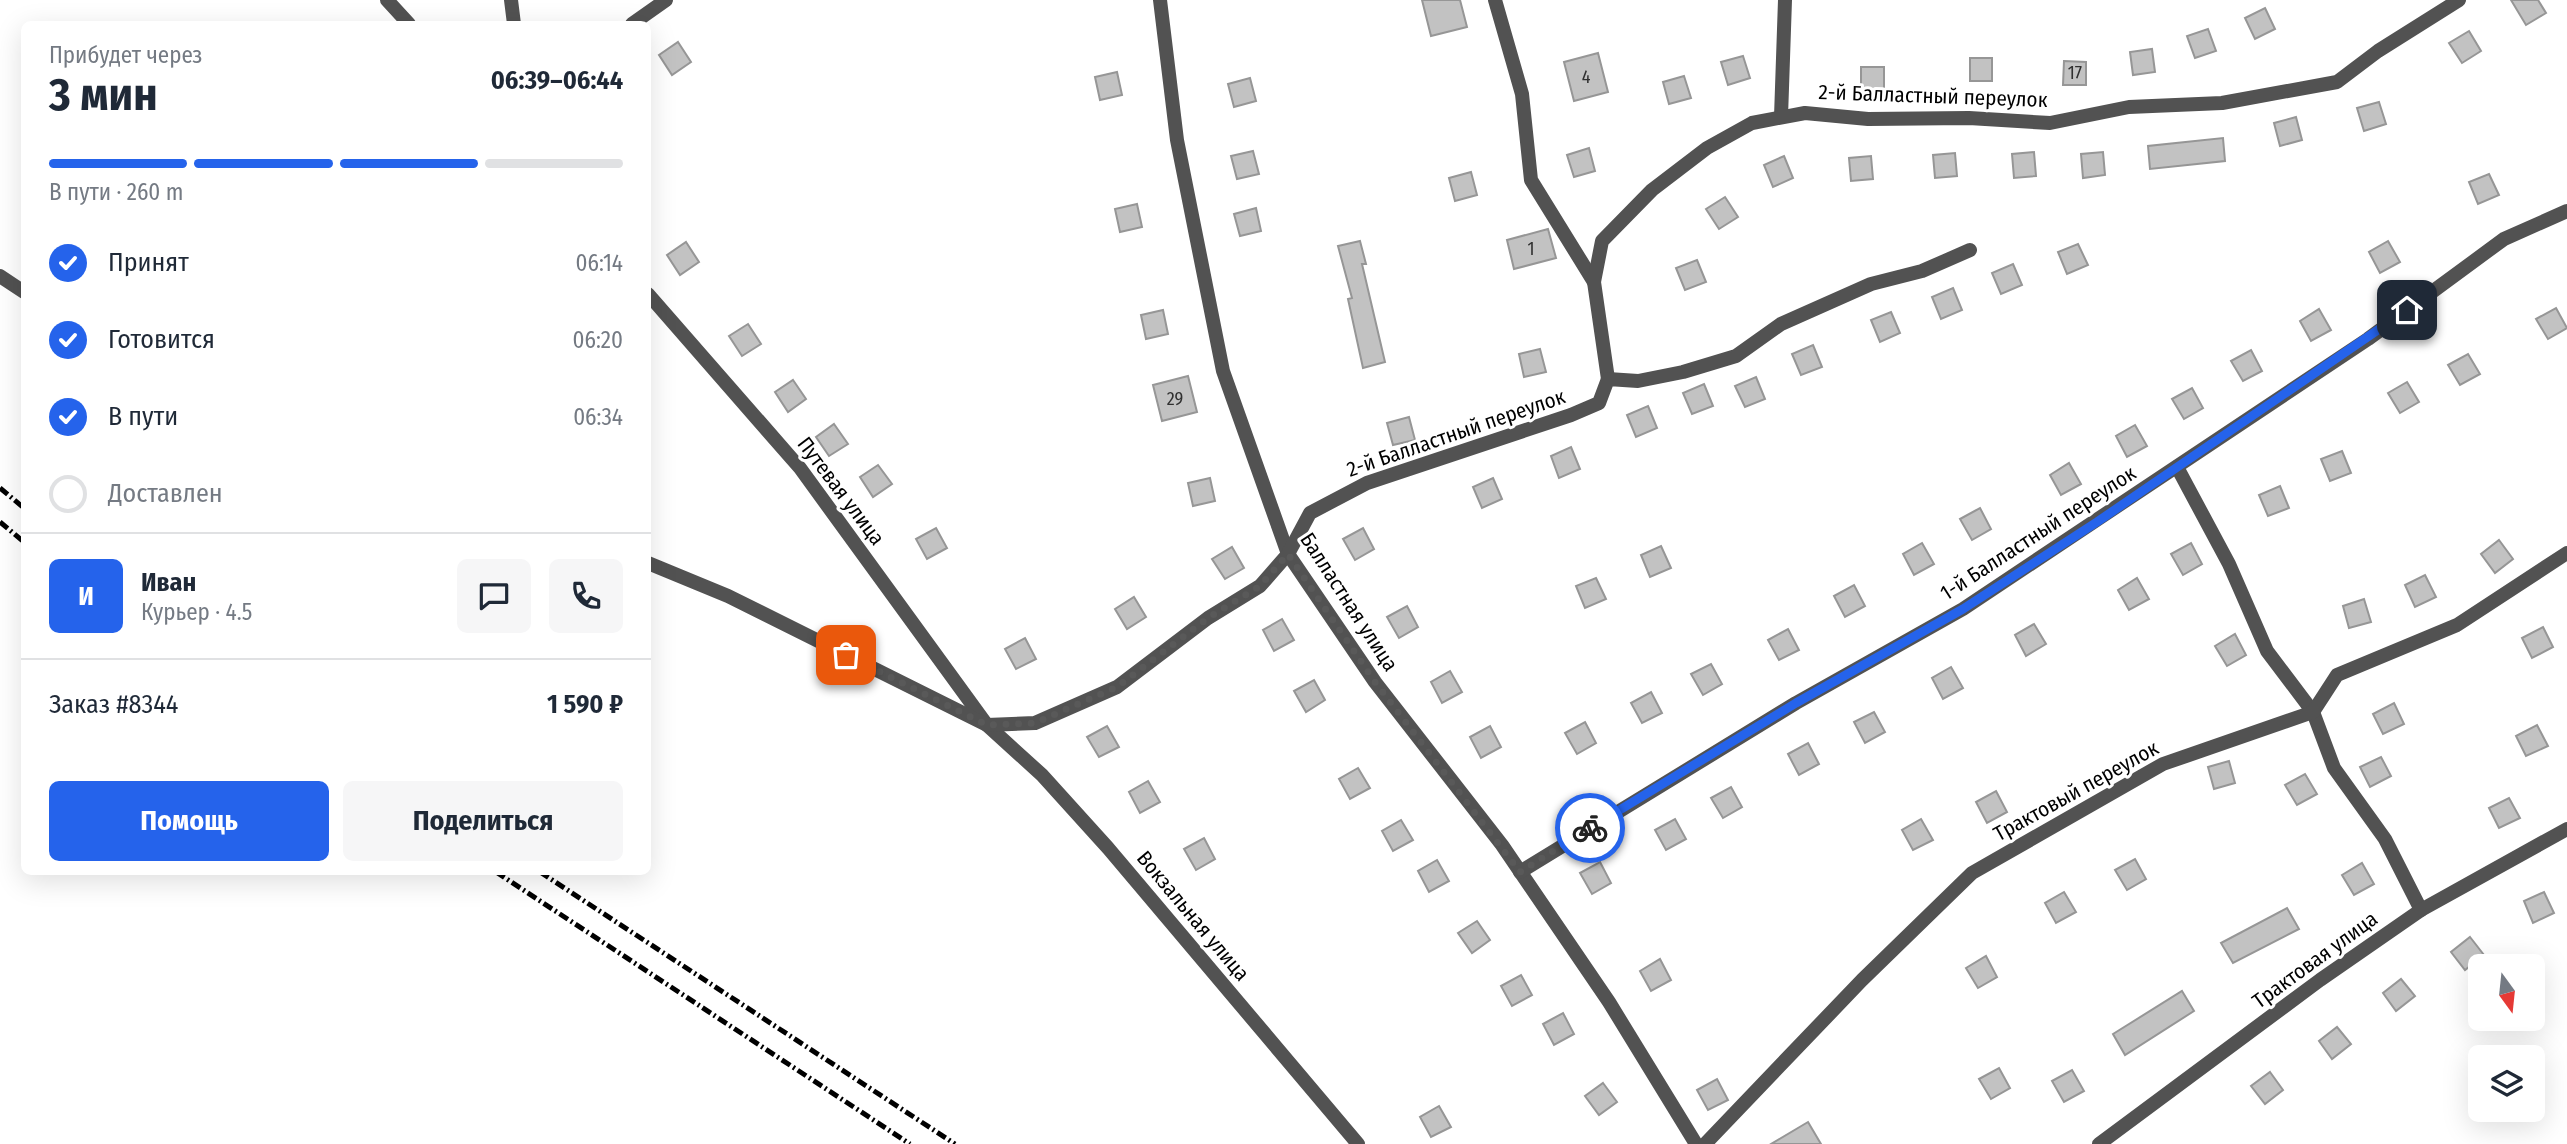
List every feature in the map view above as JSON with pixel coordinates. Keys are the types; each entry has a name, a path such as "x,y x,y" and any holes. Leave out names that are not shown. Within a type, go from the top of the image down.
{"street":[{"path":"387,0 406,21"},
{"path":"511,0 514,21"},
{"path":"636,21 666,0"},
{"name":"Балластная улица","path":"1160,0 1177,140 1223,371 1288,554 1375,682 1520,872 1609,1002 1696,1144"},
{"path":"1495,0 1522,94 1531,180 1594,282"},
{"path":"1781,117 1785,0"},
{"name":"2-й Балластный переулок","path":"1288,554 1310,513 1367,482 1452,457 1599,403 1608,379 1594,282 1602,241 1652,190 1707,148 1752,123 1805,113 1868,119 1969,118 2050,123 2129,107 2222,103 2337,82 2378,51 2459,0"},
{"name":"1-й Балластный переулок","path":"1520,872 1796,703 1963,609 2368,339 2504,239 2567,212"},
{"path":"1608,379 1637,381 1736,356 1781,324 1871,284 1922,271 1970,250"},
{"path":"0,276 21,290"},
{"name":"Путевая улица","path":"651,297 800,468 987,725"},
{"path":"2177,467 2229,564 2267,651 2313,712 2334,768 2385,839 2421,910"},
{"path":"2313,712 2337,675 2457,625 2567,553"},
{"path":"651,564 728,596 987,725 1035,723 1117,687 1208,618 1260,586 1288,554"},
{"name":"Трактовый переулок","path":"1706,1144 1862,980 1972,873 2163,764 2313,712"},
{"name":"Вокзальная улица","path":"987,725 1042,775 1108,848 1358,1144"},
{"name":"Трактовая улица","path":"2099,1144 2421,910 2567,829"}],"building":[{"path":"1422,0 1460,0 1467,27 1431,36"},
{"path":"2511,0 2538,0 2546,13 2526,25"},
{"path":"2265,8 2275,29 2255,39 2245,18"},
{"path":"2208,29 2216,51 2195,58 2187,36"},
{"path":"2469,31 2481,51 2462,63 2449,43"},
{"path":"678,42 691,62 672,75 659,55"},
{"path":"2152,49 2155,72 2133,75 2130,52"},
{"path":"1598,53 1608,92 1574,101 1564,62"},
{"path":"1743,56 1750,78 1728,85 1721,62"},
{"path":"1970,58 1992,58 1992,81 1970,81"},
{"path":"2064,61 2086,62 2086,85 2063,85"},
{"path":"1861,67 1884,67 1884,91 1861,91"},
{"path":"1117,72 1122,95 1100,100 1095,77"},
{"path":"1684,76 1691,98 1669,104 1663,82"},
{"path":"1250,78 1256,101 1234,107 1228,84"},
{"path":"2379,102 2386,124 2364,131 2357,108"},
{"path":"2296,117 2302,140 2280,146 2274,123"},
{"path":"2223,138 2225,161 2150,169 2148,146"},
{"path":"1589,148 1595,171 1574,177 1567,155"},
{"path":"1253,151 1259,174 1237,179 1231,156"},
{"path":"2034,152 2036,176 2014,178 2012,154"},
{"path":"2103,152 2105,175 2083,178 2081,154"},
{"path":"1955,153 1957,176 1935,178 1933,155"},
{"path":"1784,156 1793,178 1773,187 1764,165"},
{"path":"1871,156 1873,179 1851,181 1849,158"},
{"path":"1471,172 1477,195 1455,201 1449,178"},
{"path":"2489,174 2499,195 2478,204 2469,182"},
{"path":"1725,197 1738,217 1719,229 1706,209"},
{"path":"1137,204 1142,227 1120,232 1115,209"},
{"path":"1256,208 1261,231 1240,236 1234,214"},
{"path":"1548,229 1556,258 1514,269 1507,240"},
{"path":"1360,241 1366,264 1362,264 1385,362 1363,368 1348,299 1352,298 1338,246"},
{"path":"2388,241 2400,262 2380,273 2369,252"},
{"path":"686,242 699,262 680,275 667,255"},
{"path":"2078,244 2088,265 2067,274 2058,252"},
{"path":"1697,260 1706,282 1685,290 1676,268"},
{"path":"2013,264 2022,285 2001,294 1992,273"},
{"path":"1953,288 1962,310 1941,319 1932,297"},
{"path":"2556,308 2567,328 2548,339 2536,319"},
{"path":"2319,309 2331,330 2311,341 2300,321"},
{"path":"1163,310 1168,334 1146,339 1141,315"},
{"path":"1891,312 1900,333 1880,342 1871,320"},
{"path":"748,324 761,344 742,356 729,336"},
{"path":"1813,345 1822,367 1801,375 1792,354"},
{"path":"1540,349 1546,372 1524,377 1519,354"},
{"path":"2251,350 2262,371 2243,381 2231,361"},
{"path":"2468,354 2480,374 2460,385 2448,365"},
{"path":"1188,376 1197,412 1162,421 1153,385"},
{"path":"1756,377 1765,399 1745,407 1735,386"},
{"path":"793,380 806,399 788,412 775,392"},
{"path":"2407,382 2419,402 2400,413 2388,393"},
{"path":"1704,384 1713,406 1692,414 1683,393"},
{"path":"2192,388 2203,408 2184,419 2172,399"},
{"path":"1648,406 1657,428 1636,437 1627,415"},
{"path":"1409,417 1415,440 1393,445 1387,423"},
{"path":"834,424 848,444 829,456 816,437"},
{"path":"2135,425 2147,446 2127,457 2116,436"},
{"path":"1571,447 1580,469 1559,478 1551,456"},
{"path":"2342,451 2351,473 2330,481 2321,459"},
{"path":"2069,463 2081,484 2061,495 2050,475"},
{"path":"878,465 892,484 873,497 860,477"},
{"path":"1210,478 1215,501 1193,506 1188,483"},
{"path":"1493,478 1502,499 1482,508 1473,487"},
{"path":"2280,486 2289,508 2268,516 2259,495"},
{"path":"1980,508 1991,529 1972,540 1960,519"},
{"path":"936,528 947,548 927,559 916,539"},
{"path":"1363,528 1374,549 1355,560 1343,539"},
{"path":"2499,540 2513,559 2495,573 2481,554"},
{"path":"1922,543 1934,564 1914,575 1903,554"},
{"path":"2191,543 2202,564 2183,575 2171,554"},
{"path":"1661,546 1671,568 1650,577 1641,555"},
{"path":"1232,547 1244,568 1225,579 1212,559"},
{"path":"2425,575 2436,597 2415,607 2405,585"},
{"path":"1596,578 1606,599 1585,608 1576,586"},
{"path":"2137,578 2149,599 2129,610 2118,590"},
{"path":"1854,585 1865,606 1845,617 1834,596"},
{"path":"1134,597 1146,617 1127,629 1115,609"},
{"path":"2364,599 2371,622 2349,628 2343,606"},
{"path":"1407,606 1418,627 1399,638 1387,617"},
{"path":"1282,619 1294,640 1274,651 1263,630"},
{"path":"2034,624 2046,644 2026,656 2015,635"},
{"path":"2543,627 2553,647 2532,658 2522,638"},
{"path":"1788,629 1799,650 1779,660 1768,640"},
{"path":"2235,634 2246,655 2227,666 2215,646"},
{"path":"1025,638 1036,659 1016,669 1005,649"},
{"path":"1711,664 1722,684 1703,695 1691,674"},
{"path":"1951,667 1963,688 1943,699 1932,678"},
{"path":"1450,671 1462,692 1442,703 1431,682"},
{"path":"1314,680 1325,700 1306,712 1294,691"},
{"path":"1651,692 1662,713 1642,723 1631,703"},
{"path":"2394,703 2404,724 2383,734 2373,714"},
{"path":"1874,712 1885,732 1865,743 1854,722"},
{"path":"1585,722 1596,743 1577,754 1565,733"},
{"path":"2537,725 2548,746 2526,756 2516,736"},
{"path":"1107,726 1119,747 1099,757 1087,737"},
{"path":"1490,726 1501,747 1481,758 1470,737"},
{"path":"1808,743 1819,764 1799,775 1788,754"},
{"path":"2381,757 2391,776 2370,787 2360,767"},
{"path":"2229,761 2235,783 2214,789 2208,767"},
{"path":"1358,768 1370,788 1350,799 1339,779"},
{"path":"2305,774 2317,794 2297,805 2285,785"},
{"path":"1148,781 1160,802 1140,813 1129,792"},
{"path":"1731,787 1742,807 1723,818 1711,798"},
{"path":"1996,791 2007,812 1987,823 1976,802"},
{"path":"2509,798 2520,818 2499,828 2489,808"},
{"path":"1675,819 1686,839 1666,850 1655,830"},
{"path":"1921,819 1933,840 1913,850 1902,830"},
{"path":"1401,820 1413,840 1393,851 1382,831"},
{"path":"1204,838 1215,859 1196,870 1184,849"},
{"path":"2135,859 2146,879 2127,890 2115,870"},
{"path":"1437,860 1449,881 1429,892 1418,871"},
{"path":"1600,862 1611,883 1592,894 1580,873"},
{"path":"2362,863 2374,884 2354,895 2342,875"},
{"path":"2064,892 2076,912 2056,923 2045,903"},
{"path":"2544,892 2554,913 2533,923 2524,901"},
{"path":"2287,908 2299,929 2233,963 2221,943"},
{"path":"1477,921 1490,940 1472,953 1458,933"},
{"path":"2470,937 2483,954 2468,954 2468,968 2465,970 2451,952"},
{"path":"1986,956 1997,977 1978,988 1966,968"},
{"path":"1660,959 1671,980 1651,991 1640,971"},
{"path":"1521,975 1532,995 1512,1006 1501,986"},
{"path":"2401,979 2415,996 2396,1011 2383,993"},
{"path":"2182,991 2194,1011 2125,1055 2113,1034"},
{"path":"1563,1013 1574,1034 1554,1045 1543,1024"},
{"path":"2337,1027 2351,1044 2332,1059 2319,1041"},
{"path":"1999,1068 2010,1088 1991,1099 1979,1079"},
{"path":"2072,1070 2084,1091 2064,1102 2052,1081"},
{"path":"2270,1072 2283,1090 2265,1104 2251,1086"},
{"path":"1717,1079 1728,1100 1708,1110 1697,1090"},
{"path":"1603,1083 1617,1102 1599,1115 1585,1096"},
{"path":"1439,1106 1451,1127 1431,1137 1420,1117"},
{"path":"1808,1122 1821,1144 1771,1144"}],"railway":[{"path":"0,488 21,506"},
{"path":"0,522 21,540"},
{"path":"501,875 910,1144"},
{"path":"545,875 955,1144"}],"way so far":[{"path":"846,655 987,725 1035,723 1117,687 1208,618 1260,586 1288,554 1375,682 1520,872 1590,828"}],"route":[{"path":"1590,828 1796,703 1963,609 2097,522 2407,310"}]}
